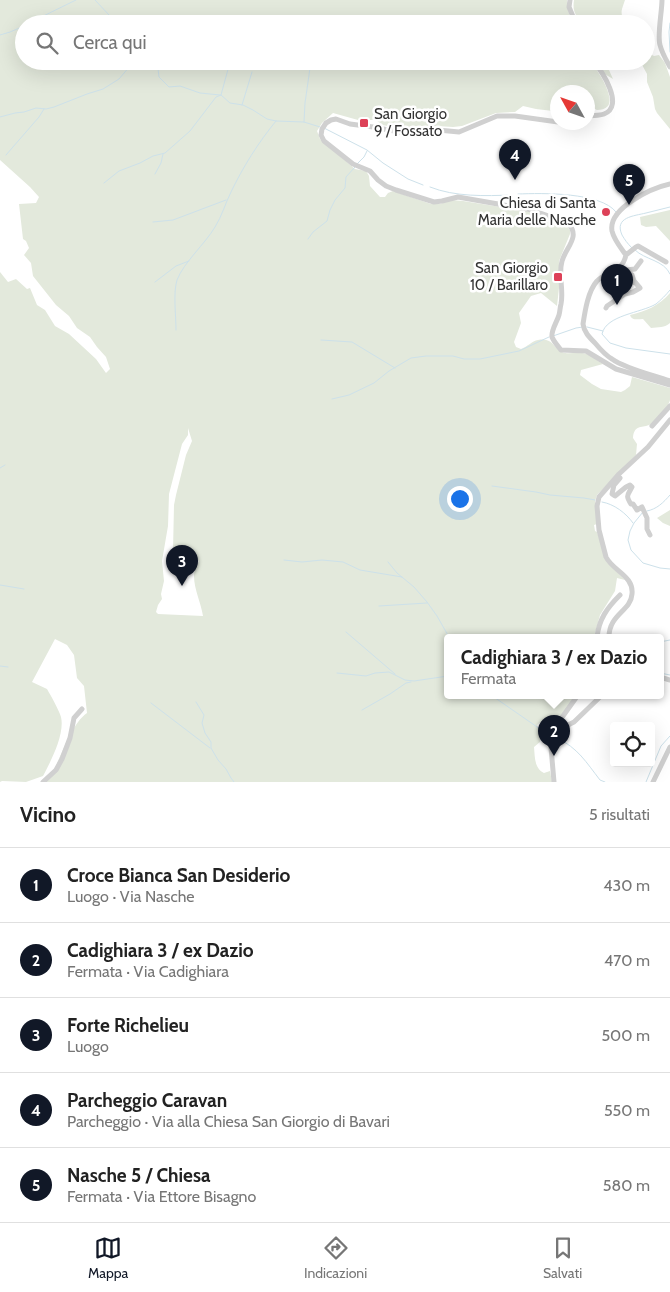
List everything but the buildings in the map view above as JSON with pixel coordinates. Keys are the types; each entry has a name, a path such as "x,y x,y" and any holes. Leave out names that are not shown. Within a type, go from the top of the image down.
{"street":[{"path":"570,0 569,7 572,15"},
{"path":"662,0 659,44 663,56 670,67"},
{"path":"595,115 604,114 610,109 612,102 612,94 600,70"},
{"path":"550,121 515,116 497,116 459,132 438,130 410,134 350,124 336,119 328,121 323,126 321,135 324,141 356,165 370,171 386,186 434,202 458,197 469,198 532,210 568,223 574,235 562,261 560,271 562,299 552,337 557,346 564,351 586,351 616,369 670,385"},
{"path":"628,254 617,243 612,230 613,222 624,207 660,186 670,184"},
{"path":"621,268 628,254 636,247 641,247 666,262"},
{"path":"641,261 635,269 621,268 609,273 597,282 592,290 583,324 584,331 605,354 617,362 670,380"},
{"path":"606,308 606,306 625,294 640,288 632,275 621,268"},
{"path":"612,278 624,289 634,281"},
{"path":"652,426 670,406"},
{"path":"609,634 610,625 627,604 632,595 632,589 629,580 608,562 599,530 597,500 619,474 648,447 670,420"},
{"path":"619,474 620,478 614,485 612,494 615,496 630,485 632,488 628,493 628,500 637,510 642,507 647,518 647,529 650,535"},
{"path":"597,634 604,613 620,595"},
{"path":"554,732 553,730 556,725 575,699"},
{"path":"554,782 550,736 574,722 598,699"},
{"path":"43,782 56,770 62,759 70,738 74,718 82,709"},
{"path":"653,782 670,747"}],"shaded area":[{"path":"0,0 567,0 570,15 15,15 15,70 597,70 607,89 610,102 606,108 601,110 595,109 595,85 550,85 550,111 523,106 515,112 496,113 462,126 437,126 411,130 382,125 376,120 358,120 333,113 322,123 317,131 320,139 355,169 366,171 369,176 370,186 380,197 385,197 393,191 431,204 440,204 451,200 463,201 526,211 565,224 570,230 570,234 559,261 557,306 541,293 531,296 519,313 521,323 514,342 516,347 521,349 543,339 550,341 564,353 582,353 590,356 603,364 581,370 580,375 601,389 621,392 630,386 632,377 670,388 670,400 661,414 652,424 636,429 633,438 637,444 636,455 597,495 595,501 597,524 594,525 595,531 597,532 607,562 625,580 617,578 615,591 600,615 595,634 444,634 444,699 572,699 564,712 555,721 552,720 552,724 546,726 541,722 537,725 540,731 540,742 534,747 536,762 538,768 544,773 550,771 552,782 45,782 51,777 66,742 76,725 87,713 84,686 77,678 74,655 67,645 55,639 32,682 47,689 61,717 61,731 50,763 43,776 26,782 0,782 0,272 8,282 16,279 27,289 30,288 37,305 45,310 55,326 69,334 96,359 106,373 110,369 106,357 90,337 77,328 69,316 56,305 33,276 31,263 24,255 29,248 23,239 19,204 36,203 39,197 0,160","holes":["188,428 192,441 186,455 176,495 173,551 183,548 199,561 194,572 194,581 203,616 158,614 156,612 162,599 161,594 164,581 162,561 168,526 169,494 182,444 188,435"]},
{"path":"574,0 625,0 622,15 576,15"},
{"path":"659,55 665,63 670,77 670,129 655,109 647,82 645,70 655,70 655,56"},
{"path":"602,70 609,70 613,79 603,73"},
{"path":"670,210 670,241 656,226 646,227 641,225 640,217"},
{"path":"670,293 670,323 668,325 651,328 643,319 631,317 630,315 657,305"},
{"path":"670,510 670,526 657,518"}],"waterway":[{"path":"45,15 76,0"},
{"path":"95,0 109,15"},
{"path":"670,23 670,52"},
{"path":"0,35 15,30"},
{"path":"0,117 36,108 46,109 54,107 103,89 119,79 127,70"},
{"path":"158,70 159,77 169,87 180,86 200,93 220,95"},
{"path":"104,183 119,171 153,156 165,153 190,131 216,97 221,95 228,70"},
{"path":"304,122 310,70"},
{"path":"242,105 252,72"},
{"path":"221,95 230,103 243,105 267,119 304,122 320,127"},
{"path":"6,155 44,109"},
{"path":"176,330 175,298 176,285 180,273 215,227 246,164 276,121"},
{"path":"324,128 367,150 408,179 423,185"},
{"path":"357,164 367,151"},
{"path":"155,174 163,154"},
{"path":"308,239 313,232 327,221 335,200 345,188 346,177 355,167"},
{"path":"430,187 460,194 481,196 512,195"},
{"path":"518,194 556,194 585,197 608,205 616,212"},
{"path":"153,222 173,220 226,200"},
{"path":"632,248 622,235 620,229 623,221 626,218 670,207"},
{"path":"635,250 659,263 670,274"},
{"path":"155,282 176,266 189,261"},
{"path":"670,290 656,304 625,315 610,323 602,334 610,343 626,348 670,354"},
{"path":"553,336 583,327"},
{"path":"587,327 603,331"},
{"path":"332,399 349,395 374,383 389,371 411,358 453,356 464,359 480,359 519,351 549,337"},
{"path":"321,340 352,342 395,368"},
{"path":"0,468 5,465"},
{"path":"492,486 595,500"},
{"path":"647,511 660,505 670,495"},
{"path":"602,502 619,509 633,523"},
{"path":"643,512 630,531 628,540 631,550 643,563 670,569"},
{"path":"284,560 343,562 360,570 402,577"},
{"path":"388,562 427,602 447,634"},
{"path":"0,585 24,589"},
{"path":"379,606 427,603"},
{"path":"346,632 395,674"},
{"path":"664,641 670,640"},
{"path":"0,666 8,667"},
{"path":"337,673 366,676 389,672 405,680 414,681 444,677"},
{"path":"664,674 670,675"},
{"path":"362,710 406,683 411,682"},
{"path":"497,699 540,729"},
{"path":"196,702 204,715 202,723 205,733 211,742 211,748 234,782"},
{"path":"151,703 210,748"},
{"path":"646,782 661,746 670,736"},
{"path":"557,738 571,746 586,761 600,780 605,782"}],"place":[{"name":"San Giorgio 9 / Fossato","path":"364,123"},
{"name":"Parcheggio Caravan","path":"515,180"},
{"name":"Nasche 5 / Chiesa","path":"629,205"},
{"name":"Chiesa di Santa Maria delle Nasche","path":"606,212"},
{"name":"San Giorgio 10 / Barillaro","path":"558,277"},
{"name":"Croce Bianca San Desiderio","path":"617,305"},
{"name":"Forte Richelieu","path":"182,586"},
{"name":"Cadighiara 3 / ex Dazio","path":"554,756"}]}
